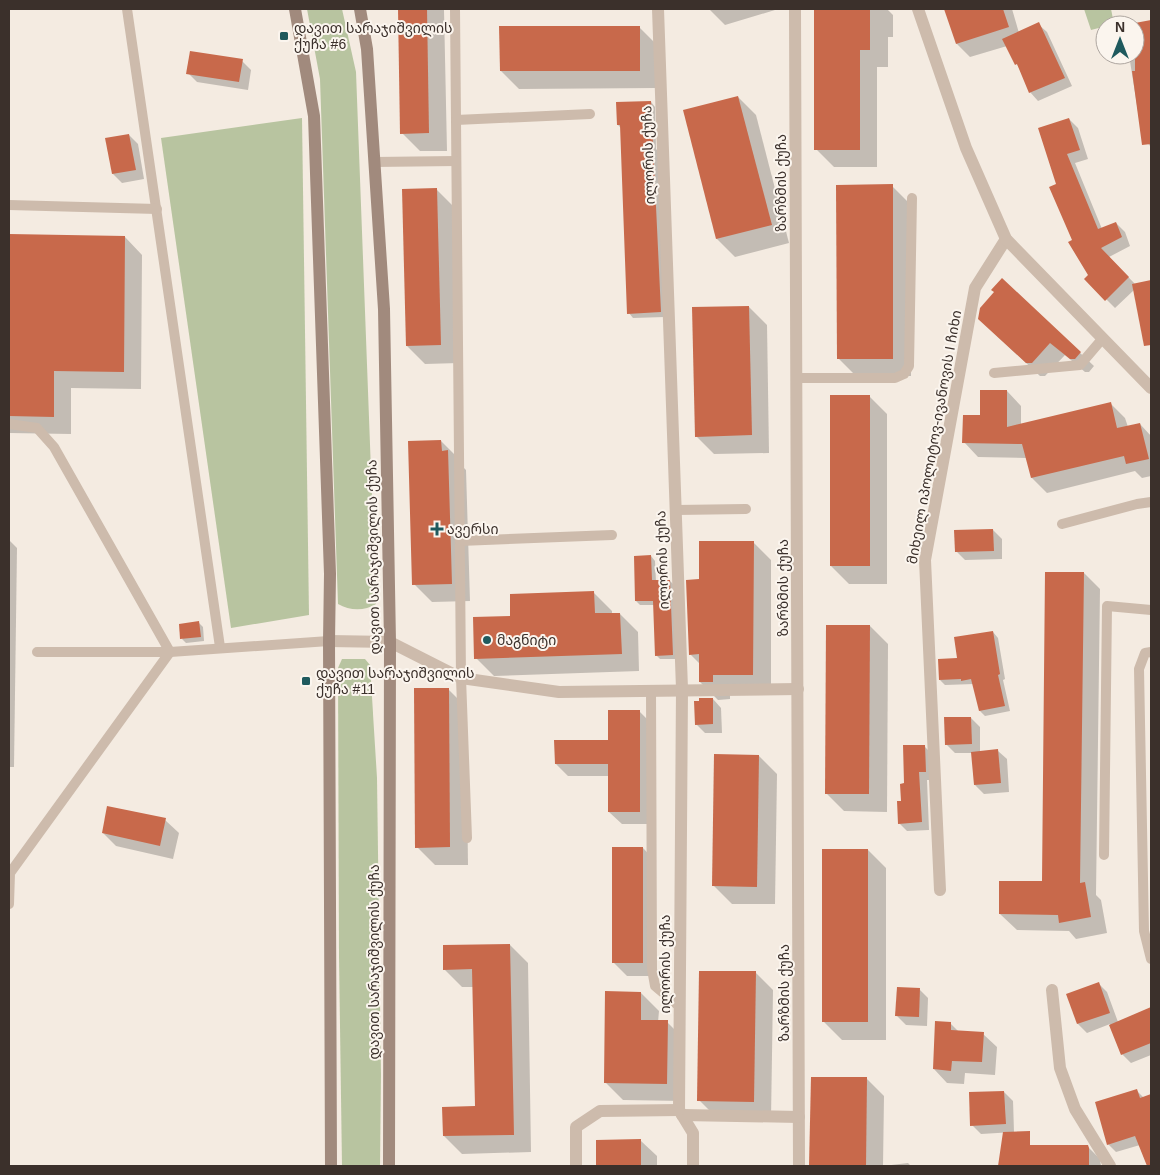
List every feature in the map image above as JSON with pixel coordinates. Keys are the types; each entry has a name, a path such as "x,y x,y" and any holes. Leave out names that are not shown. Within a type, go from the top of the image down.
{"main road":[{"path":"295,9 314,116 330,574 331,1166"},
{"name":"დავით სარაჯიშვილის ქუჩა","path":"360,9 366,49 384,309 390,642 389,1166"}],"street":[{"name":"ილორის ქუჩა","path":"658,9 682,689 680,1113 693,1133 692,1166"},
{"name":"ზარზმის ქუჩა","path":"795,9 799,1166"},
{"path":"918,9 966,148 1006,239 1151,388"},
{"name":"მიხეილ იპოლიტოვ-ივანოვის I ჩიხი","path":"940,890 925,560 975,288 1006,239"},
{"path":"329,641 390,642 462,678 559,692 798,689"},
{"path":"1052,990 1060,1068 1075,1109 1110,1166"},
{"path":"576,1166 576,1127 600,1111 799,1117"}],"lane":[{"path":"127,9 220,647"},
{"path":"455,9 460,541 467,838"},
{"path":"456,120 590,114"},
{"path":"374,162 456,161"},
{"path":"797,378 895,378 904,374 909,366 912,198"},
{"path":"9,205 157,209"},
{"path":"994,373 1080,365 1102,338"},
{"path":"9,424 37,428 54,447 170,652"},
{"path":"1062,524 1151,502"},
{"path":"676,510 746,509"},
{"path":"460,541 612,535"},
{"path":"1104,855 1107,606 1151,610"},
{"path":"36,652 170,652 220,647 329,641"},
{"path":"9,904 10,873 170,652"},
{"path":"1151,652 1145,652 1139,669 1148,930 1151,959"},
{"path":"650,690 652,969 655,986 680,1007"},
{"path":"1140,715 1151,714"}],"green space":[{"path":"307,9 342,9 356,72 376,604 362,609 347,608 338,604 320,79"},
{"path":"1084,9 1111,9 1112,15 1095,15 1095,29 1091,30"},
{"path":"302,118 309,615 231,628 161,138"},
{"path":"342,659 365,659 370,665 377,778 381,1075 380,1166 342,1166 338,668"}],"building":[{"path":"398,9 427,9 429,133 400,134"},
{"path":"814,9 870,9 870,50 860,50 860,150 814,150"},
{"path":"944,9 1003,9 1009,27 956,44"},
{"path":"1151,20 1151,144 1142,145 1132,71 1135,71 1135,65 1145,65 1145,21"},
{"path":"1039,22 1065,78 1029,93 1017,64 1015,65 1002,39"},
{"path":"499,26 640,26 640,71 500,71"},
{"path":"190,51 243,59 239,82 186,74"},
{"path":"738,96 772,225 716,239 683,110"},
{"path":"651,101 661,312 627,314 620,125 617,125 616,102"},
{"path":"1069,118 1080,150 1067,154 1098,229 1116,222 1122,237 1101,248 1129,277 1105,301 1084,279 1088,275 1068,242 1072,240 1049,187 1056,184 1038,128"},
{"path":"129,134 136,170 112,174 105,138"},
{"path":"893,184 893,359 837,359 836,185"},
{"path":"437,188 441,345 406,346 402,189"},
{"path":"9,234 125,236 124,372 54,371 54,417 9,416"},
{"path":"1002,278 1081,352 1075,359 1070,359 1050,343 1032,363 1026,363 978,319 980,308 994,292 991,290"},
{"path":"1151,280 1151,345 1144,346 1132,284"},
{"path":"749,306 752,435 695,437 692,307"},
{"path":"980,390 1007,390 1007,427 1111,402 1117,428 1140,423 1149,459 1126,464 1124,456 1031,478 1022,444 962,443 963,415 980,415"},
{"path":"830,395 870,395 870,566 830,566"},
{"path":"441,440 442,451 448,450 452,584 412,585 408,441"},
{"path":"993,529 994,551 955,552 954,530"},
{"path":"699,541 754,541 753,675 713,675 713,682 699,682 699,654 689,655 686,580 699,579"},
{"path":"651,555 652,580 670,580 673,655 655,656 653,601 635,601 634,556"},
{"path":"1045,572 1084,572 1080,883 1085,882 1091,917 1059,923 1058,915 999,914 999,881 1042,881"},
{"path":"594,591 595,613 620,613 622,654 474,659 473,617 510,616 510,594"},
{"path":"199,621 201,637 180,639 179,624"},
{"path":"826,625 870,625 869,794 825,794"},
{"path":"993,631 1000,674 998,675 1005,706 979,711 971,679 961,681 961,679 939,680 938,659 957,658 954,637"},
{"path":"414,688 449,688 450,847 415,848"},
{"path":"699,698 713,698 713,724 695,725 694,701 699,701"},
{"path":"608,710 640,710 640,812 608,812 608,764 555,764 554,740 608,740"},
{"path":"944,717 971,717 972,744 945,745"},
{"path":"903,745 925,745 926,772 919,772 922,822 898,824 897,801 901,801 900,784 904,783"},
{"path":"998,749 1001,783 974,785 971,752"},
{"path":"714,754 759,755 757,887 712,886"},
{"path":"107,806 166,818 160,846 102,833"},
{"path":"612,847 643,847 643,963 612,963"},
{"path":"822,849 868,849 868,1022 822,1022"},
{"path":"510,944 514,1135 443,1136 442,1107 475,1106 472,969 443,970 443,945"},
{"path":"699,971 756,971 754,1102 697,1101"},
{"path":"1099,982 1110,1013 1077,1024 1066,994"},
{"path":"897,987 920,988 919,1017 895,1016"},
{"path":"605,991 641,992 641,1020 668,1020 667,1084 604,1083"},
{"path":"1151,1007 1151,1043 1121,1055 1109,1025"},
{"path":"935,1021 951,1022 951,1030 984,1032 982,1062 952,1061 951,1071 933,1069"},
{"path":"811,1077 867,1077 866,1166 809,1166"},
{"path":"1137,1089 1140,1098 1151,1094 1151,1166 1147,1166 1135,1136 1107,1145 1095,1102"},
{"path":"1004,1091 1006,1124 970,1126 969,1092"},
{"path":"1030,1131 1030,1145 1088,1145 1089,1166 998,1166 1003,1132"},
{"path":"641,1139 641,1166 596,1166 596,1140"}],"place":[{"name":"დავით სარაჯიშვილის ქუჩა #6","path":"284,36"},
{"name":"ავერსი","path":"437,529"},
{"name":"მაგნიტი","path":"487,640"},
{"name":"დავით სარაჯიშვილის ქუჩა #11","path":"306,681"}]}
